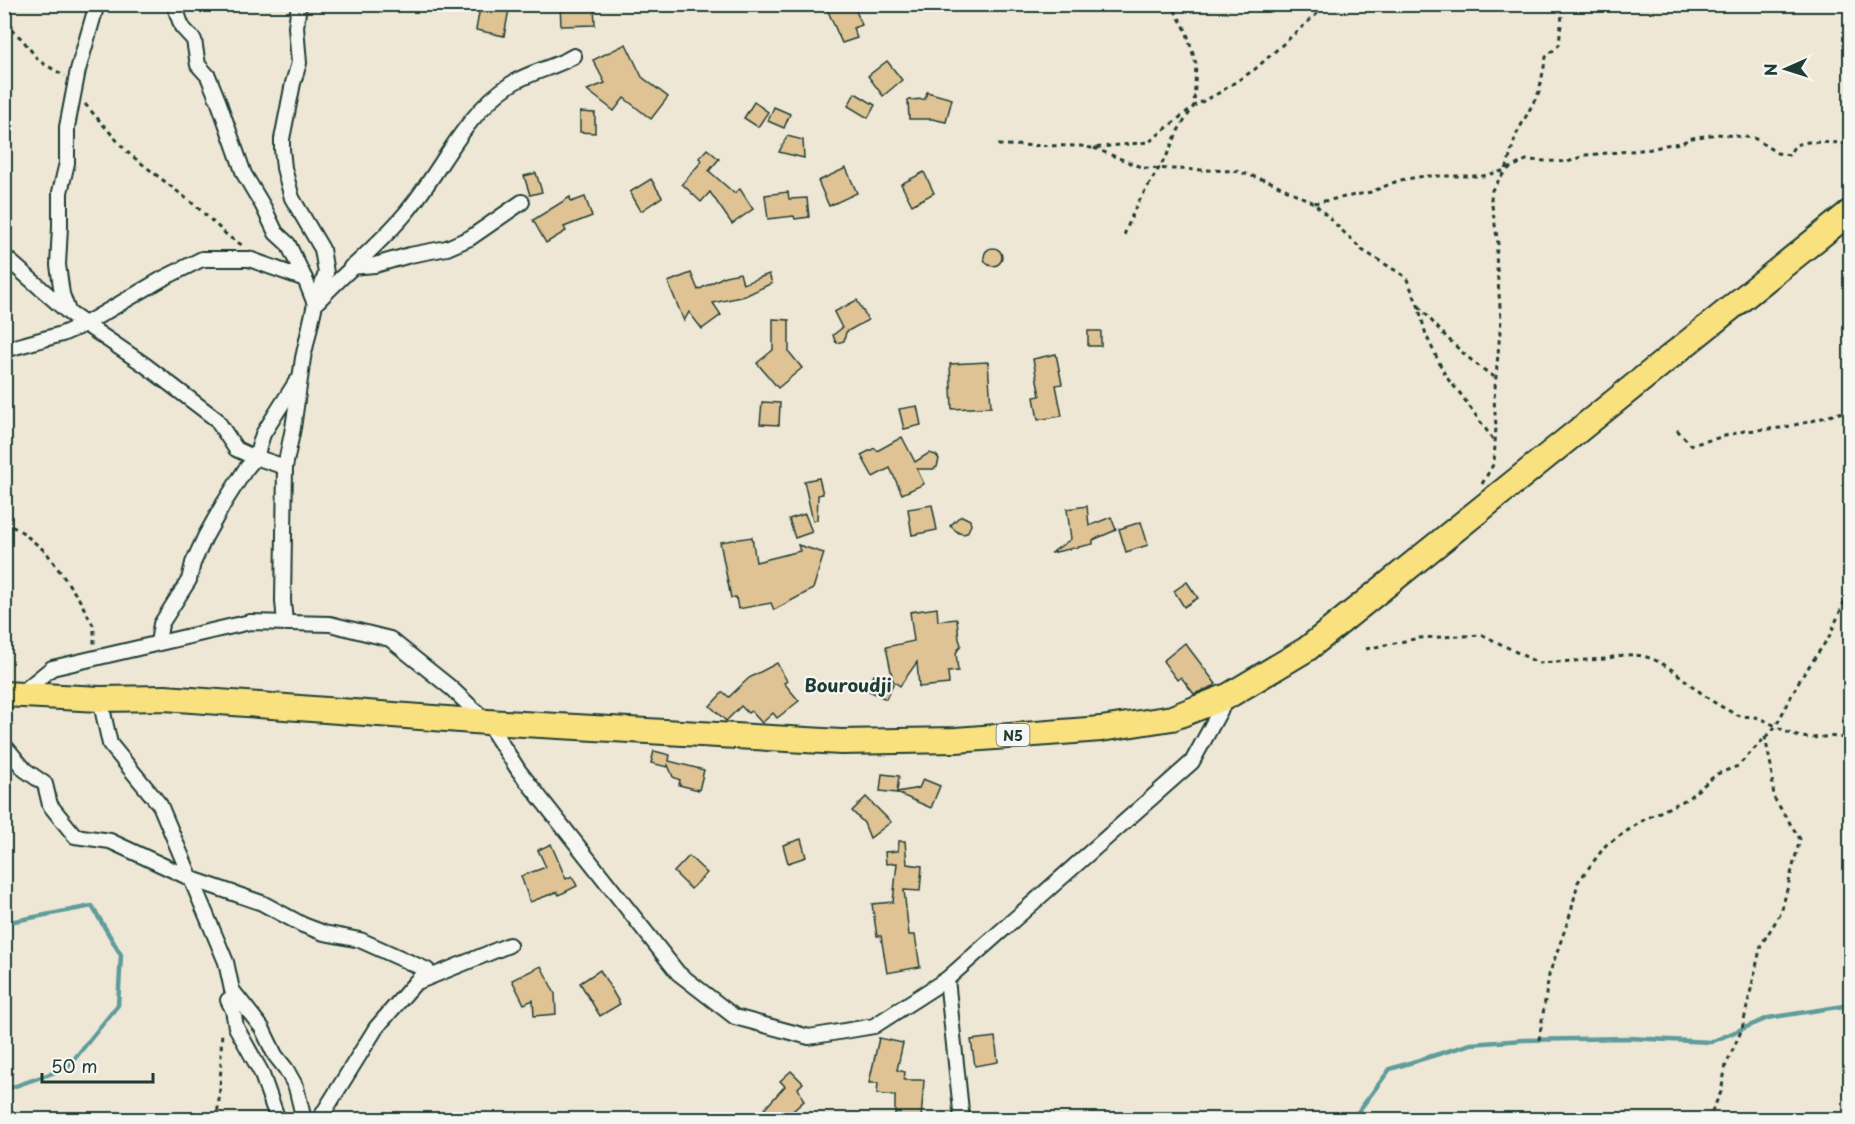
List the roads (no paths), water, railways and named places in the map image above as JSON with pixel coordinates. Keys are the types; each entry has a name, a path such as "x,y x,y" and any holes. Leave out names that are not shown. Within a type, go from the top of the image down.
{"highway":[{"name":"N5","path":"12,694 100,699 165,698 487,722 841,742 956,740 1101,729 1172,718 1228,696 1307,649 1851,212"}],"street":[{"path":"69,313 62,294 58,265 60,192 68,163 67,127 75,82 97,4"},
{"path":"174,4 182,27 194,40 198,65 208,76 244,174 276,233 288,244 315,304"},
{"path":"285,622 283,601 285,467 300,374 315,304 326,273 322,249 292,198 284,168 282,139 292,83 299,63 296,27 299,4"},
{"path":"315,304 406,213 465,130 490,101 511,84 557,66 574,56"},
{"path":"351,267 375,265 447,248 470,238 522,202"},
{"path":"4,256 69,313 216,419 236,449 285,467"},
{"path":"4,350 62,334 85,324 153,283 202,259 249,259 305,279"},
{"path":"158,643 160,624 189,580 193,563 205,537 245,470 256,458 263,434 300,374"},
{"path":"12,694 52,668 250,622 330,624 390,639 451,688 487,722 519,771 678,973 735,1017 809,1037 874,1026 947,979 1192,762 1228,696"},
{"path":"100,699 110,744 160,805 226,962 232,990 262,1028 275,1055 286,1069 296,1087 304,1119"},
{"path":"4,746 25,770 45,784 50,805 75,836 110,841 192,879 262,903 303,925 324,933 360,940 427,970 376,1028 320,1119"},
{"path":"415,983 509,945"},
{"path":"947,979 962,1119"},
{"path":"228,1000 233,1010 236,1027 261,1072 278,1119"}],"waterway":[{"path":"4,923 92,906 121,955 118,1005 67,1068 4,1090"},
{"path":"1352,1120 1390,1069 1471,1044 1523,1040 1628,1038 1711,1042 1768,1018 1850,1005"}],"district":[{"name":"Bouroudji","path":"848,684"}]}
